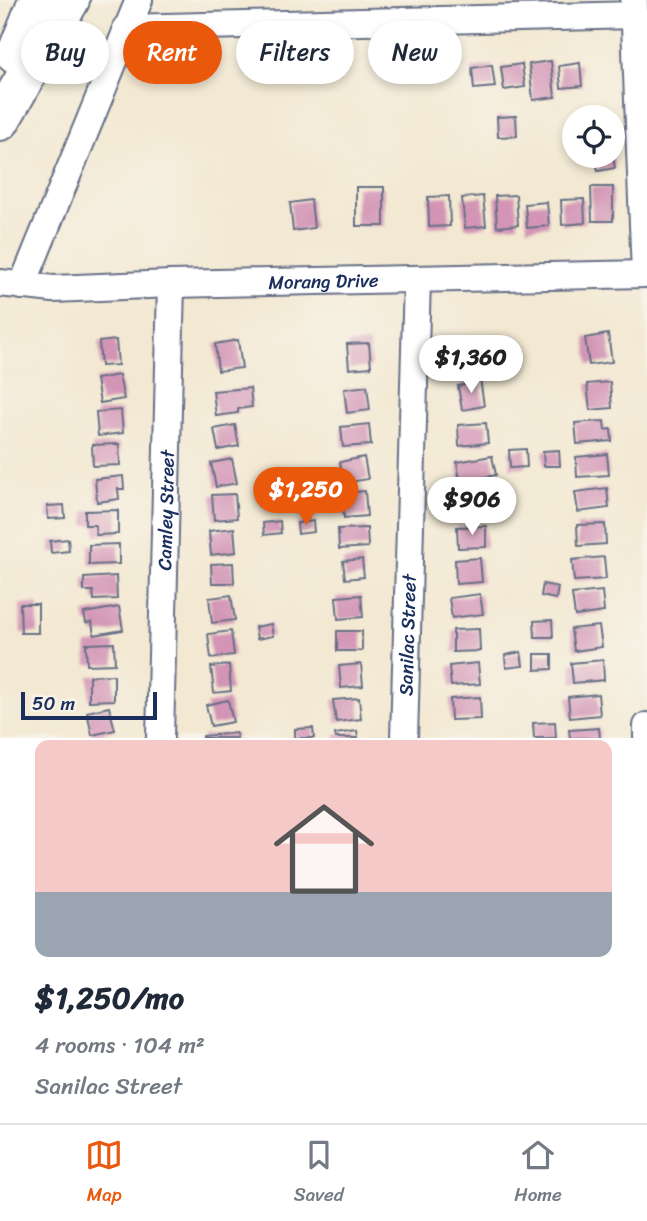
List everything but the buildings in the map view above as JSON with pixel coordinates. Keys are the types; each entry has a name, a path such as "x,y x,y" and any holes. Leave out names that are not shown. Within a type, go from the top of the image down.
{"highway":[{"path":"0,100 38,0"},
{"path":"0,121 70,0"}],"street":[{"path":"129,21 139,0"},
{"path":"222,24 634,8 646,274"},
{"path":"11,285 123,35"},
{"name":"Morang Drive","path":"11,285 53,289 646,274"},
{"name":"Sanilac Street","path":"404,738 417,279"},
{"name":"Camley Street","path":"160,738 171,284"},
{"path":"647,726 647,738"}]}
